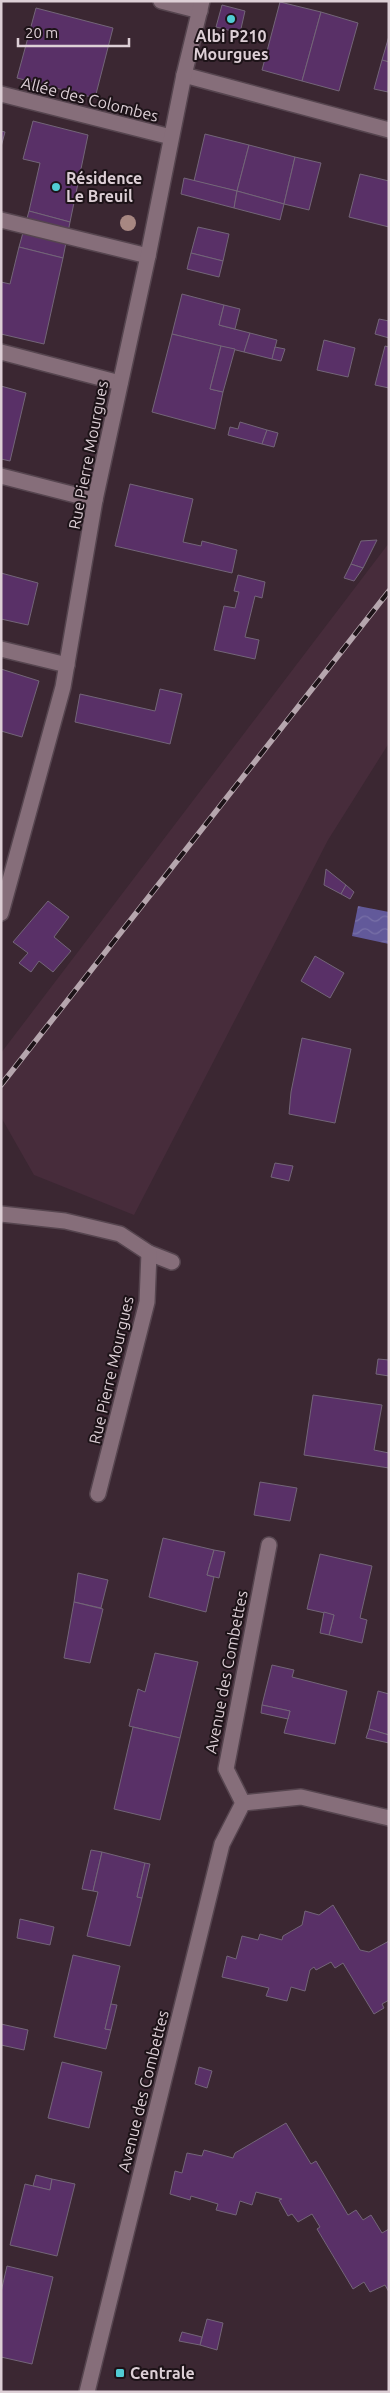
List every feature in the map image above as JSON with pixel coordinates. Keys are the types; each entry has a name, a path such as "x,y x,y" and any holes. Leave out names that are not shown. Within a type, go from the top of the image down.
{"street":[{"path":"161,1 201,6"},
{"name":"Rue Pierre Mourgues","path":"1,913 63,688 95,500 148,256 184,75 201,6"},
{"path":"184,75 389,130"},
{"name":"Allée des Colombes","path":"1,94 171,137"},
{"path":"1,220 148,256"},
{"path":"1,352 120,383"},
{"path":"1,476 95,500"},
{"path":"1,649 67,665"},
{"path":"1,1214 65,1221 120,1234 149,1253 172,1262"},
{"name":"Rue Pierre Mourgues","path":"98,1494 147,1302 149,1253"},
{"name":"Avenue des Combettes","path":"87,2392 222,1844 243,1803 226,1769 269,1545"},
{"path":"243,1803 300,1797 389,1818"}],"shaded area":[{"path":"389,543 389,743 328,840 134,1215 34,1175 1,1117 1,1053"}],"water":[{"path":"358,906 389,912 389,944 352,936"}],"building":[{"path":"280,2 321,12 302,81 262,70"},
{"name":"Albi P210 Mourgues","path":"222,5 245,11 240,33 216,27"},
{"path":"36,8 113,28 95,98 17,78"},
{"path":"321,12 358,23 339,91 302,81"},
{"path":"389,36 389,62 382,60"},
{"path":"382,60 389,62 388,92 374,89"},
{"name":"Résidence Le Breuil","path":"33,121 88,135 70,222 29,211 40,163 23,159"},
{"path":"1,131 5,132 1,147"},
{"path":"205,134 249,145 237,191 194,181"},
{"path":"249,145 295,157 284,204 237,191"},
{"path":"295,157 321,163 309,210 284,204"},
{"path":"360,174 389,181 389,227 349,217"},
{"path":"184,178 237,191 234,208 181,194"},
{"path":"237,191 284,204 280,220 234,208"},
{"name":"Résidence Le Breuil","path":"29,211 70,222 63,258 19,247"},
{"path":"198,227 229,234 223,261 191,253"},
{"path":"19,247 63,258 44,344 1,334 1,282 10,284"},
{"path":"191,253 223,261 219,277 187,269"},
{"path":"182,294 224,305 219,325 250,333 244,352 172,334"},
{"path":"224,305 240,309 235,329 219,325"},
{"path":"379,319 389,321 389,338 375,334"},
{"path":"250,333 277,340 272,359 244,352"},
{"path":"172,334 221,346 210,389 223,392 215,429 152,412"},
{"path":"324,340 355,348 348,377 317,370"},
{"path":"221,346 235,349 223,392 210,389"},
{"path":"385,346 389,347 389,388 375,385"},
{"path":"275,347 285,349 281,361 272,359"},
{"path":"1,386 26,393 10,461 1,459"},
{"path":"240,422 267,430 262,444 228,435 230,427 238,429"},
{"path":"267,430 278,433 274,447 262,444"},
{"path":"130,484 193,499 183,542 201,546 202,541 237,550 232,573 115,546"},
{"path":"377,540 363,568 351,564 361,541"},
{"path":"351,564 363,568 354,581 344,578"},
{"path":"1,573 38,583 28,625 1,619"},
{"path":"238,575 265,582 262,598 255,596 245,637 259,640 255,659 214,650 224,606 235,608 239,592 234,591"},
{"path":"1,669 39,681 22,737 1,731"},
{"path":"160,689 182,694 170,744 75,722 80,694 155,711"},
{"path":"326,869 346,885 341,894 324,885"},
{"path":"346,885 354,892 350,899 341,894"},
{"path":"48,901 69,917 54,937 71,951 53,972 39,961 31,972 19,963 28,953 13,942"},
{"path":"315,956 344,973 330,998 301,981"},
{"path":"302,1038 351,1049 335,1123 289,1114 291,1092"},
{"path":"275,1163 293,1166 289,1181 271,1177"},
{"path":"378,1359 389,1360 389,1376 376,1374"},
{"path":"313,1395 382,1405 374,1450 389,1453 389,1468 304,1455"},
{"path":"260,1482 297,1488 290,1521 254,1515"},
{"path":"163,1538 214,1550 207,1575 214,1577 206,1612 149,1597"},
{"path":"214,1550 225,1552 219,1578 207,1575"},
{"path":"320,1554 372,1566 360,1618 367,1620 362,1643 329,1635 334,1615 307,1609"},
{"path":"78,1573 108,1580 101,1608 74,1602"},
{"path":"74,1602 103,1609 90,1663 64,1658"},
{"path":"324,1612 334,1615 329,1635 320,1633"},
{"path":"155,1653 198,1662 180,1738 129,1726 138,1689 145,1692"},
{"path":"272,1665 294,1670 292,1677 347,1691 335,1744 284,1733 290,1711 262,1705"},
{"path":"378,1691 389,1694 389,1735 369,1729"},
{"path":"262,1705 290,1711 288,1719 261,1713"},
{"path":"133,1727 180,1738 160,1820 114,1809"},
{"path":"369,1729 389,1735 389,1743 366,1738"},
{"path":"91,1850 102,1852 93,1891 82,1889"},
{"path":"102,1852 145,1863 137,1897 142,1898 130,1946 87,1936 98,1892 93,1891"},
{"path":"145,1863 150,1864 142,1898 137,1897"},
{"path":"333,1905 360,1950 369,1952 389,1941 389,2000 382,2004 384,2008 374,2014 343,1963 335,1968 331,1962 316,1970 314,1967 310,1970 305,1991 291,1987 287,2001 266,1996 269,1988 222,1977 227,1956 236,1959 242,1936 258,1940 260,1934 282,1940 283,1936 302,1925 305,1911 319,1915"},
{"path":"20,1919 54,1927 50,1945 17,1938"},
{"path":"73,1955 120,1966 105,2029 111,2030 106,2049 54,2037"},
{"path":"111,2004 117,2005 111,2030 105,2029"},
{"path":"1,2024 28,2030 24,2050 1,2045"},
{"path":"62,2062 102,2072 89,2128 48,2118"},
{"path":"199,2067 212,2071 207,2088 195,2084"},
{"path":"286,2123 311,2164 316,2161 348,2215 356,2210 363,2220 371,2215 382,2233 389,2229 389,2292 385,2285 370,2292 364,2282 353,2289 317,2229 320,2227 312,2214 298,2222 292,2214 288,2216 279,2200 282,2199 256,2192 252,2205 240,2201 236,2215 216,2210 218,2204 191,2196 190,2200 170,2194 175,2171 182,2173 187,2153 202,2156 204,2150 233,2158 235,2153"},
{"path":"36,2175 52,2179 50,2190 33,2186"},
{"path":"52,2179 75,2184 57,2256 10,2245 25,2184 50,2190"},
{"path":"7,2266 53,2277 32,2364 1,2357 1,2292"},
{"path":"207,2319 223,2323 217,2350 200,2345"},
{"path":"182,2332 202,2337 200,2345 179,2341"}],"railway":[{"path":"1,1085 389,591"}],"place":[{"name":"Albi P210 Mourgues","path":"231,19"},
{"name":"Résidence Le Breuil","path":"56,187"},
{"name":"Centrale","path":"120,2373"}]}
